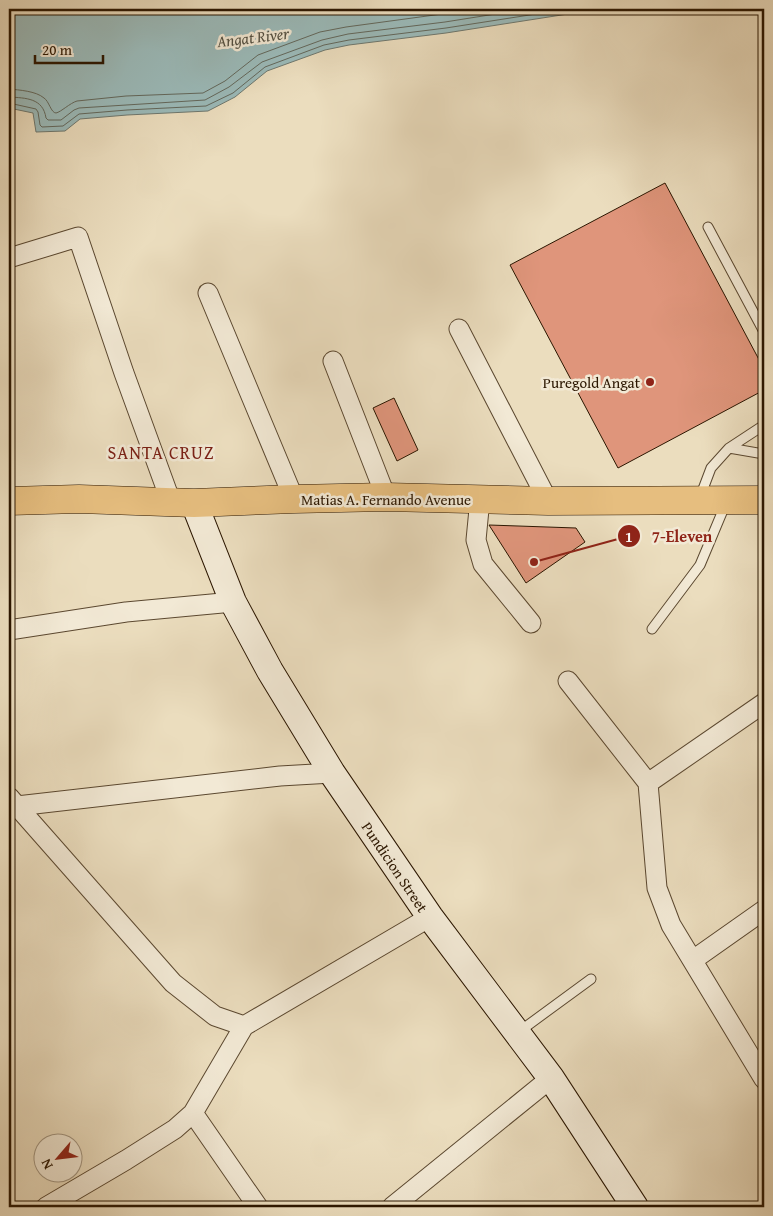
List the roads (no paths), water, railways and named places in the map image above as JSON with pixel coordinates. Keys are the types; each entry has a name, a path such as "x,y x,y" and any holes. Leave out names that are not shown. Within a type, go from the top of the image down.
{"main road":[{"name":"Matias A. Fernando Avenue","path":"9,501 79,499 183,503 386,497 548,500 764,500"},
{"name":"Pundicion Street","path":"183,503 270,671 332,773 430,917 551,1078 635,1207"}],"street":[{"path":"9,258 78,237 124,373 183,503"},
{"path":"208,293 294,499"},
{"path":"459,330 548,500"},
{"path":"333,361 386,497"},
{"path":"480,499 476,540 483,564 530,623"},
{"path":"9,630 126,612 233,602"},
{"path":"568,681 648,784 657,888 671,925 764,1079"},
{"path":"648,784 764,703"},
{"path":"13,801 280,776 332,773"},
{"path":"13,801 173,983 214,1016 244,1026"},
{"path":"693,960 764,910"},
{"path":"46,1207 166,1134 193,1113 244,1026 430,917"},
{"path":"392,1207 551,1078"},
{"path":"193,1113 258,1207"}],"lane":[{"path":"708,227 764,332"},
{"path":"698,500 710,468 730,448 764,425"},
{"path":"730,448 764,454"},
{"path":"652,629 700,565 728,499"},
{"path":"518,1033 591,979"}],"water":[{"name":"Angat River","path":"9,9 600,9 325,50 267,71 235,97 208,111 80,119 65,131 36,132 33,113 9,108"}],"place":[{"name":"Puregold Angat","path":"650,382"},
{"name":"7-Eleven","path":"534,562"}],"district":[{"name":"SANTA CRUZ","path":"161,452"}]}
